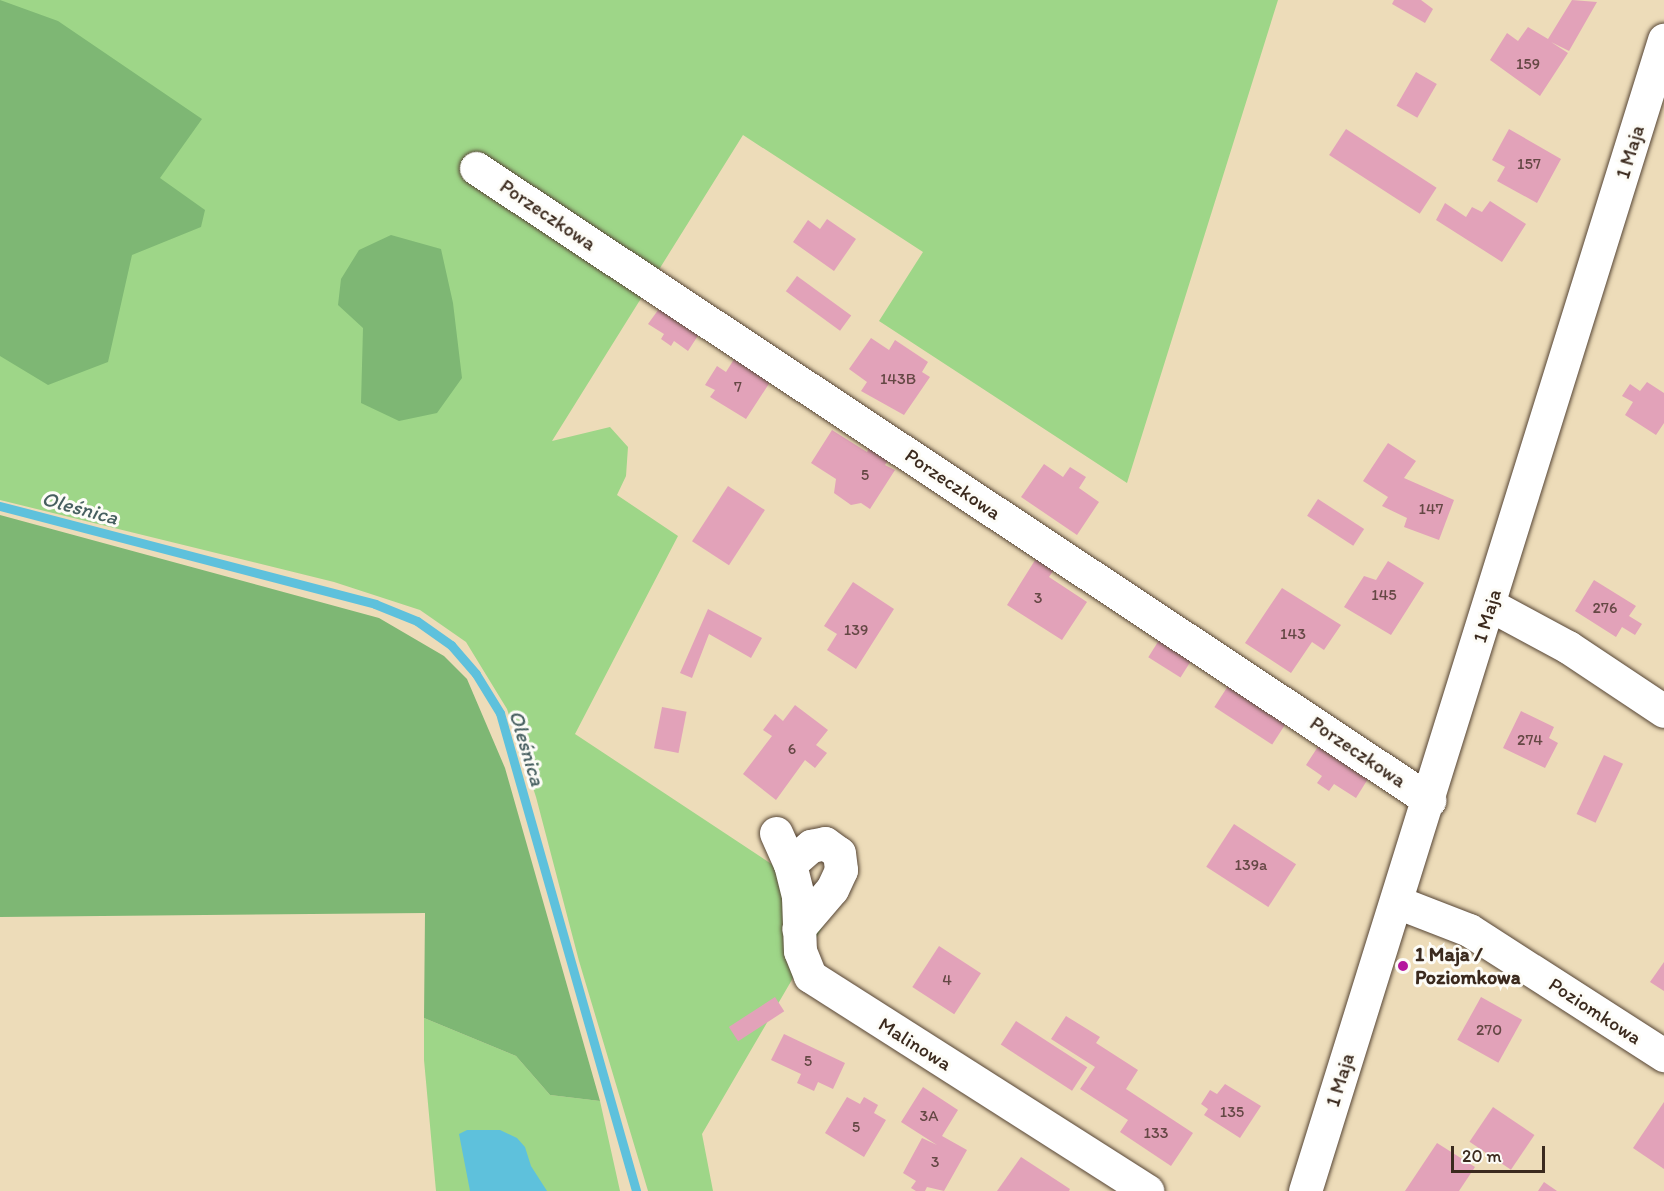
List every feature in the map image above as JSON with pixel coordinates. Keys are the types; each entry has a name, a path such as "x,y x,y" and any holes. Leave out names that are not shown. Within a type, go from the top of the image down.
{"street":[{"name":"1 Maja","path":"1306,1190 1430,800 1664,40"},
{"name":"Porzeczkowa","path":"476,168 1430,800"},
{"path":"1490,605 1568,647 1664,711"},
{"name":"Malinowa","path":"776,833 790,864 798,897 800,951 810,976 1148,1191"},
{"path":"790,864 811,846 825,843 838,853 842,870 832,889 798,929"},
{"name":"Poziomkowa","path":"1397,902 1469,930 1664,1055"}],"green space":[{"path":"0,0 1278,0 1127,483 879,321 923,252 743,135 552,441 610,427 628,447 626,476 617,495 678,536 575,734 835,906 702,1134 713,1191 648,1191 579,961 536,797 507,709 466,642 420,610 334,582 0,500"},
{"path":"0,0 58,21 202,119 160,178 205,210 201,227 132,255 108,362 48,385 0,356"},
{"path":"391,235 441,249 453,303 462,378 437,413 399,421 361,403 363,328 338,305 341,279 359,250"},
{"path":"0,515 379,618 444,656 467,679 505,768 600,1101 550,1095 516,1056 424,1018 425,913 0,917"},
{"path":"424,1018 516,1056 550,1095 600,1101 620,1191 436,1191 424,1060"}],"water":[{"path":"467,1130 500,1130 517,1138 525,1147 531,1166 547,1191 470,1191 459,1134"}],"building":[{"path":"1394,0 1421,0 1433,9 1425,23 1392,4"},
{"path":"1572,0 1597,2 1569,51 1551,42 1568,53 1540,96 1490,60 1507,33 1518,41 1528,27 1548,39"},
{"path":"1416,72 1437,84 1417,118 1396,106"},
{"path":"1346,129 1437,188 1420,214 1329,155"},
{"path":"1509,129 1561,159 1537,203 1497,181 1505,167 1492,160"},
{"path":"1490,201 1526,224 1502,262 1436,220 1445,203 1466,217 1472,207 1482,212"},
{"path":"827,219 856,239 834,271 793,242 808,220 820,229"},
{"path":"797,276 851,315 840,331 786,291"},
{"path":"661,306 701,331 688,351 674,341 671,346 661,339 664,334 648,324"},
{"path":"871,338 889,350 895,340 928,362 922,372 930,377 904,415 861,391 867,382 849,369"},
{"path":"736,356 772,379 746,419 710,397 715,390 705,385 717,366 726,372"},
{"path":"1647,382 1664,393 1664,423 1656,435 1625,415 1633,402 1622,396 1630,384 1640,391"},
{"path":"832,430 867,452 870,446 889,459 885,465 895,470 870,509 861,503 851,505 834,493 836,479 811,463"},
{"path":"1388,443 1416,461 1404,478 1454,500 1439,540 1404,527 1407,518 1382,506 1388,497 1363,481"},
{"path":"1044,464 1063,477 1070,467 1086,477 1079,488 1099,502 1077,535 1021,497"},
{"path":"728,486 765,510 729,565 692,541"},
{"path":"1318,499 1364,529 1353,546 1307,516"},
{"path":"1037,557 1055,568 1049,577 1087,602 1062,640 1007,605"},
{"path":"1388,561 1424,583 1391,635 1344,607 1364,576 1376,580"},
{"path":"1594,580 1636,606 1629,616 1642,624 1635,635 1622,627 1616,637 1575,611"},
{"path":"853,582 894,609 856,669 827,650 837,634 824,626"},
{"path":"1282,588 1341,625 1324,650 1312,642 1291,673 1245,643"},
{"path":"708,609 762,638 751,658 709,634 692,678 680,673"},
{"path":"1161,637 1193,657 1181,677 1148,657"},
{"path":"1228,686 1286,724 1272,745 1214,707"},
{"path":"795,705 828,730 816,745 827,753 815,768 805,760 776,800 743,774 772,736 763,730 775,714 783,721"},
{"path":"662,707 687,712 679,753 654,748"},
{"path":"1521,711 1554,727 1549,738 1558,743 1545,768 1503,748"},
{"path":"1321,742 1371,774 1356,798 1334,784 1329,791 1317,783 1322,776 1306,765"},
{"path":"1604,755 1623,764 1596,823 1577,814"},
{"path":"1234,824 1296,864 1268,907 1206,867"},
{"path":"939,946 981,973 954,1014 912,987"},
{"path":"1664,962 1664,991 1650,982"},
{"path":"775,997 784,1011 738,1041 729,1027"},
{"path":"1481,997 1522,1020 1498,1063 1457,1040"},
{"path":"1066,1016 1100,1037 1096,1043 1138,1070 1126,1089 1193,1133 1171,1166 1120,1132 1128,1120 1080,1089 1095,1067 1051,1039"},
{"path":"1016,1021 1087,1067 1072,1091 1001,1044"},
{"path":"784,1034 845,1063 833,1089 818,1082 814,1091 797,1083 801,1074 771,1060"},
{"path":"1225,1084 1261,1106 1240,1138 1204,1115 1208,1109 1201,1104 1210,1090 1217,1094"},
{"path":"923,1087 958,1110 942,1136 967,1150 944,1191 927,1187 925,1191 916,1191 911,1188 916,1181 903,1173 922,1138 937,1145 901,1122"},
{"path":"847,1097 860,1104 864,1097 878,1105 874,1113 886,1120 864,1157 825,1133"},
{"path":"1664,1102 1664,1169 1633,1148"},
{"path":"1493,1107 1534,1135 1511,1170 1470,1142"},
{"path":"1437,1143 1475,1167 1459,1191 1405,1191"},
{"path":"1021,1157 1070,1189 1069,1191 997,1191"},
{"path":"1544,1182 1557,1191 1538,1191"}],"waterway":[{"name":"Oleśnica","path":"0,506 375,604 417,621 451,645 476,674 500,713 636,1191"}],"place":[{"name":"1 Maja / Poziomkowa","path":"1403,966"}]}
